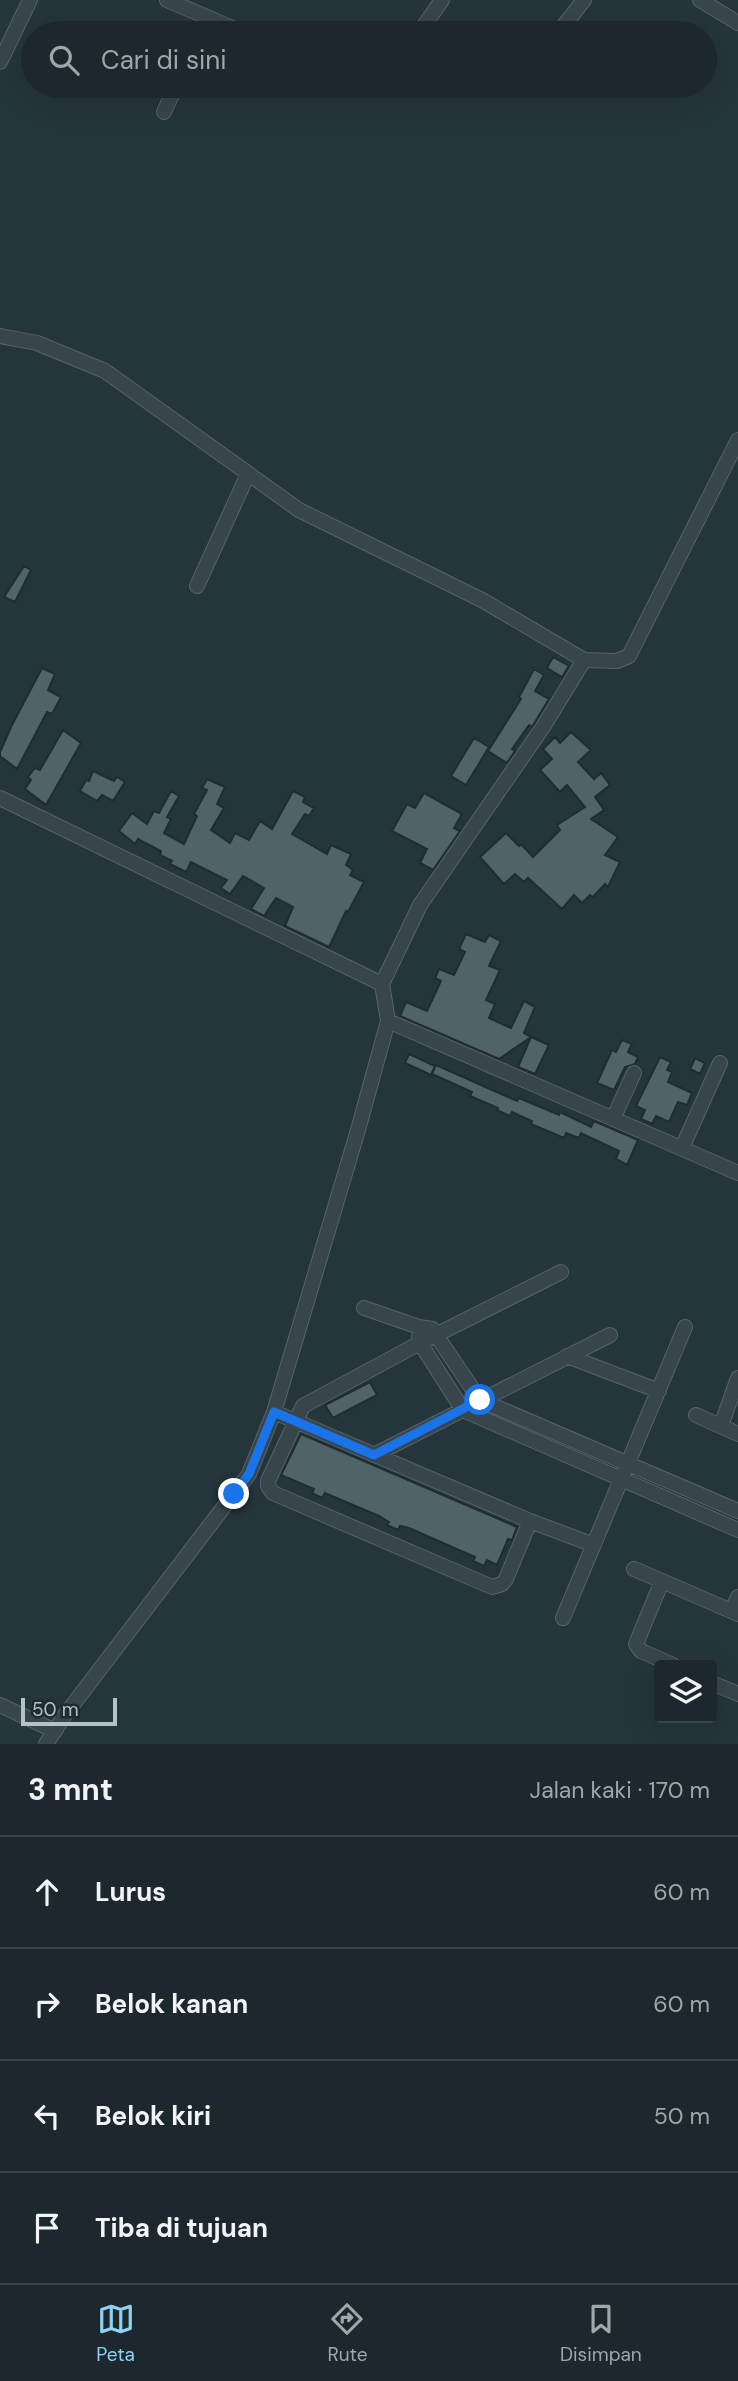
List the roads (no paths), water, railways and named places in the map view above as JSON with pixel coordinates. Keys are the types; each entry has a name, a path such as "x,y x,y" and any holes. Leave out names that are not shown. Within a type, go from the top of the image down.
{"street":[{"path":"0,62 30,0"},
{"path":"167,0 183,3 214,21"},
{"path":"427,21 442,0"},
{"path":"567,21 584,0"},
{"path":"700,0 738,23"},
{"path":"163,112 170,98"},
{"path":"0,336 37,343 105,371 299,510 482,600 584,660 617,661 629,656 738,440"},
{"path":"197,586 248,474"},
{"path":"46,1744 249,1474 274,1412 388,1021 382,984 420,905 543,727 584,660"},
{"path":"0,798 382,984"},
{"path":"388,1021 738,1173"},
{"path":"682,1149 720,1063"},
{"path":"613,1119 634,1073"},
{"path":"530,1521 506,1579 497,1586 487,1585 273,1493 268,1481 304,1405 561,1272"},
{"path":"364,1308 429,1328 480,1400 738,1511"},
{"path":"419,1327 420,1343 463,1410 738,1530"},
{"path":"562,1618 685,1327"},
{"path":"374,1455 610,1335"},
{"path":"566,1356 659,1391"},
{"path":"721,1426 738,1378"},
{"path":"274,1412 530,1521 594,1545"},
{"path":"696,1415 738,1434"},
{"path":"634,1569 736,1607"},
{"path":"661,1660 640,1651 636,1644 662,1581"},
{"path":"717,1684 738,1694"},
{"path":"0,1705 55,1731"}]}
